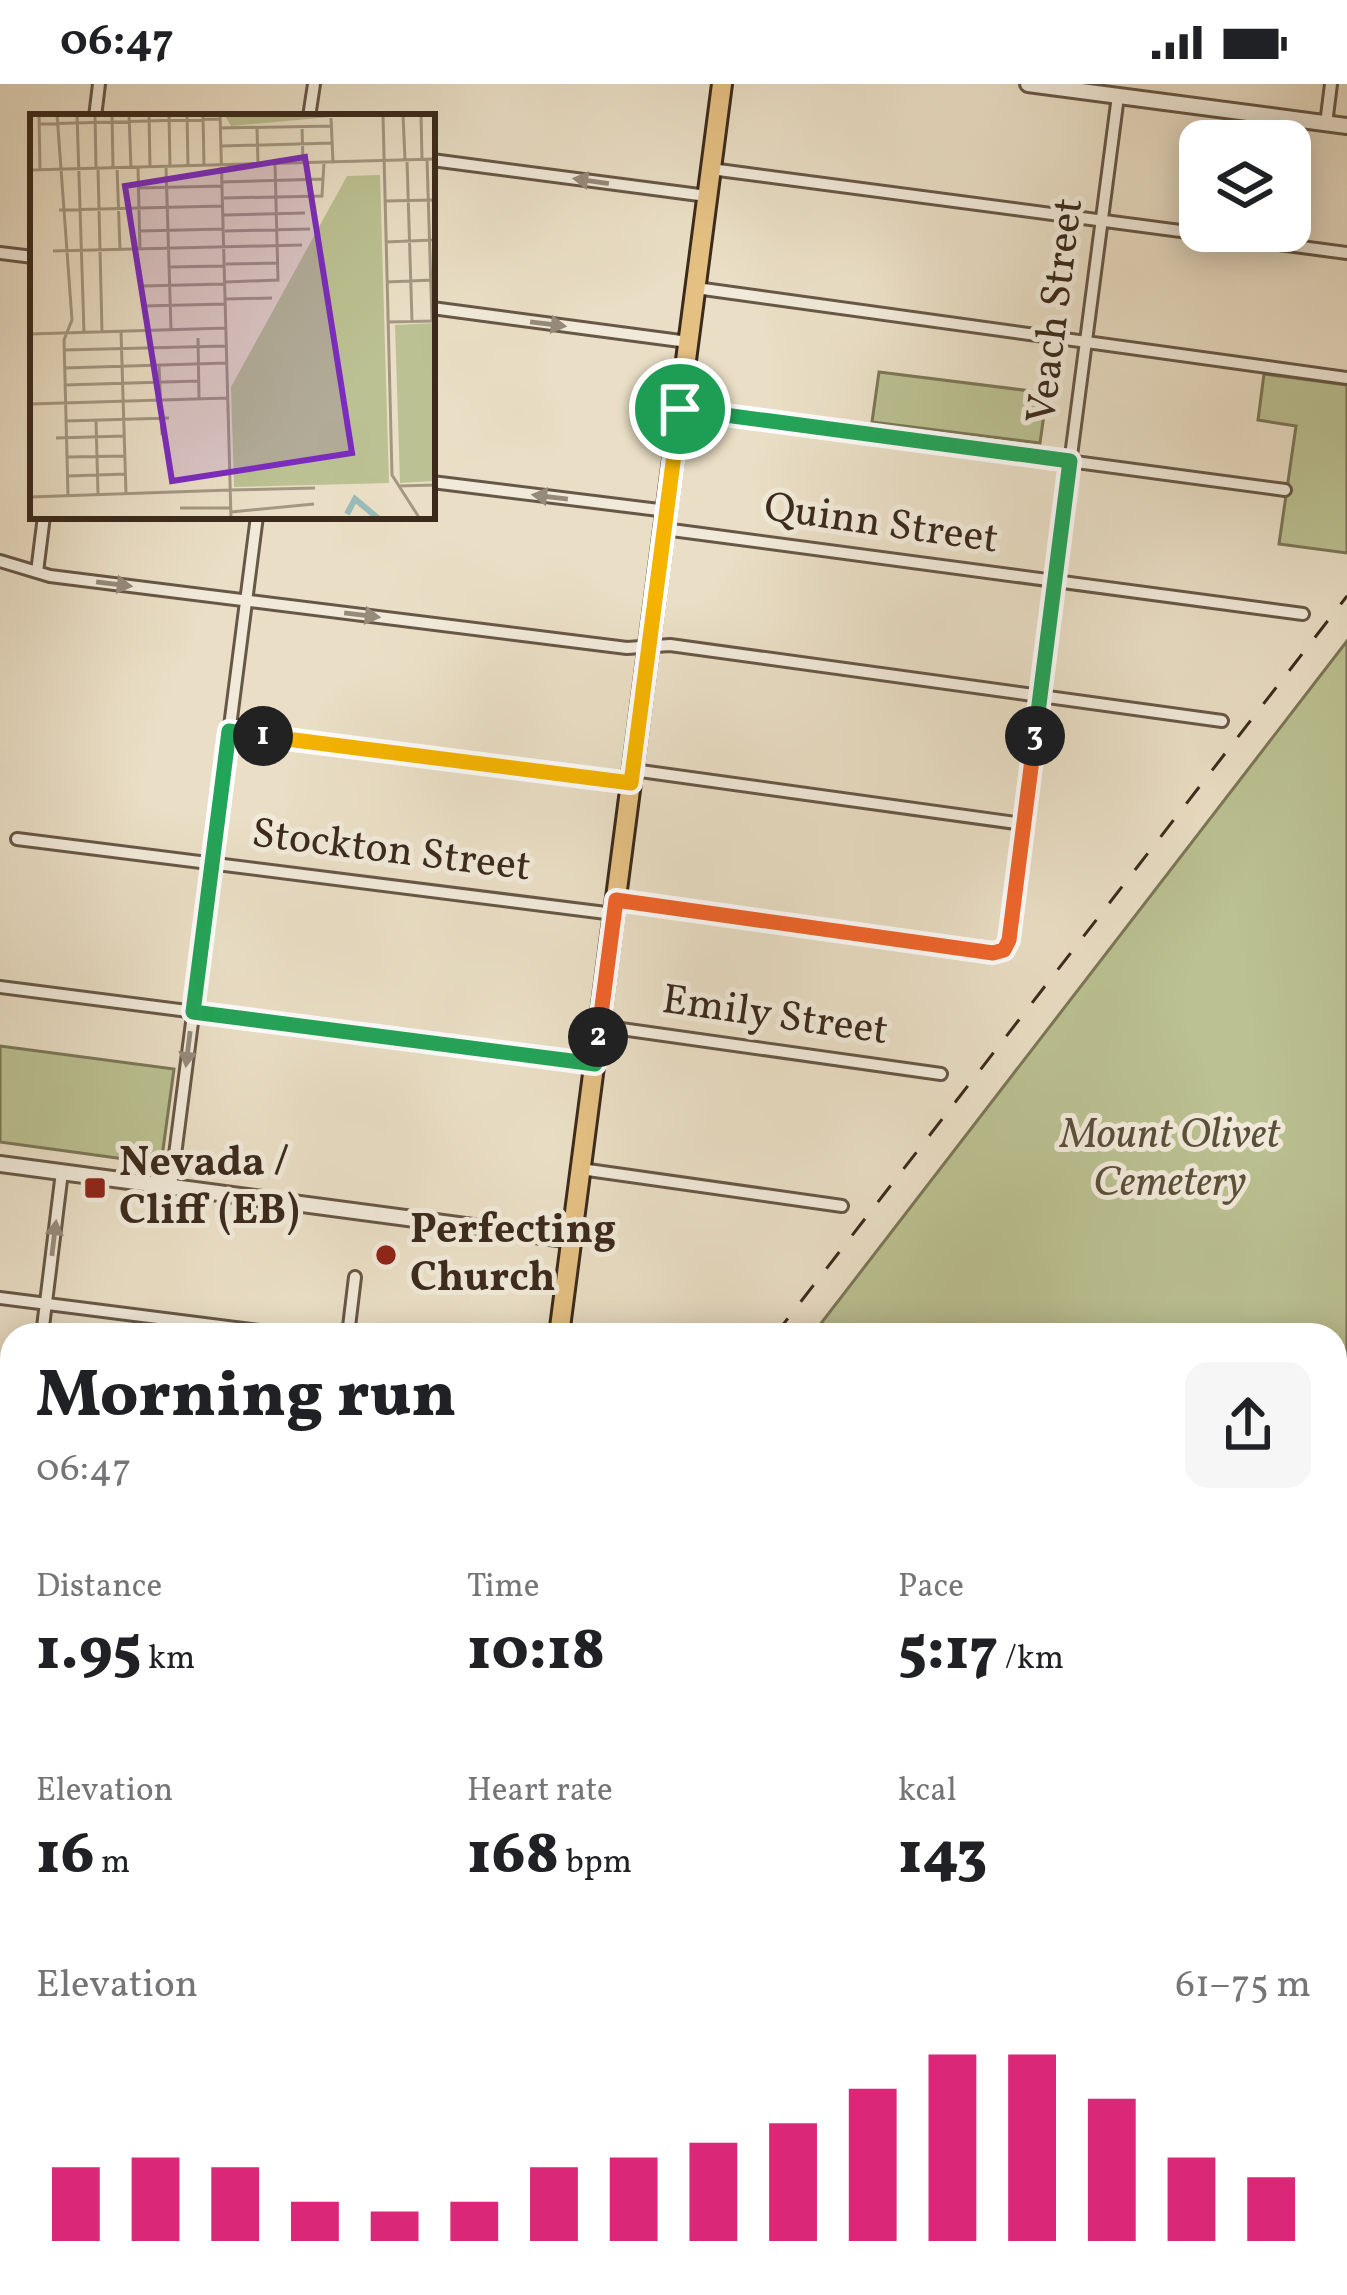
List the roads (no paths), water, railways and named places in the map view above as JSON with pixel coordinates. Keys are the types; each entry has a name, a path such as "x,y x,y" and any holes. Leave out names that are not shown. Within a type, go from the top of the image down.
{"main road":[{"path":"562,1323 722,84"}],"street":[{"path":"96,114 99,84"},
{"path":"309,114 314,84"},
{"path":"1028,84 1347,126"},
{"path":"1326,124 1331,84"},
{"name":"Veach Street","path":"993,953 1004,950 1009,940 1118,96"},
{"path":"435,160 707,196"},
{"path":"711,169 1347,253"},
{"path":"0,253 30,257"},
{"path":"695,288 1347,378"},
{"path":"435,308 688,342"},
{"path":"680,409 1285,490"},
{"name":"Quinn Street","path":"435,482 1055,581 1303,614"},
{"path":"37,572 44,519"},
{"path":"170,1186 257,519"},
{"path":"0,561 37,572 246,600 627,648 670,644 1222,721"},
{"path":"229,731 1024,824"},
{"name":"Stockton Street","path":"17,839 993,953"},
{"path":"0,987 595,1064"},
{"name":"Emily Street","path":"599,1026 941,1074"},
{"path":"0,1163 572,1240"},
{"path":"581,1169 842,1206"},
{"path":"44,1323 62,1172"},
{"path":"349,1323 355,1276"},
{"path":"0,1298 196,1323"}],"railway":[{"path":"784,1323 1347,596"}],"place":[{"name":"Nevada / Cliff (EB)","path":"95,1188"},
{"name":"Perfecting Church","path":"386,1255"}],"park label":[{"name":"Mount Olivet Cemetery","path":"1170,1160"}]}
